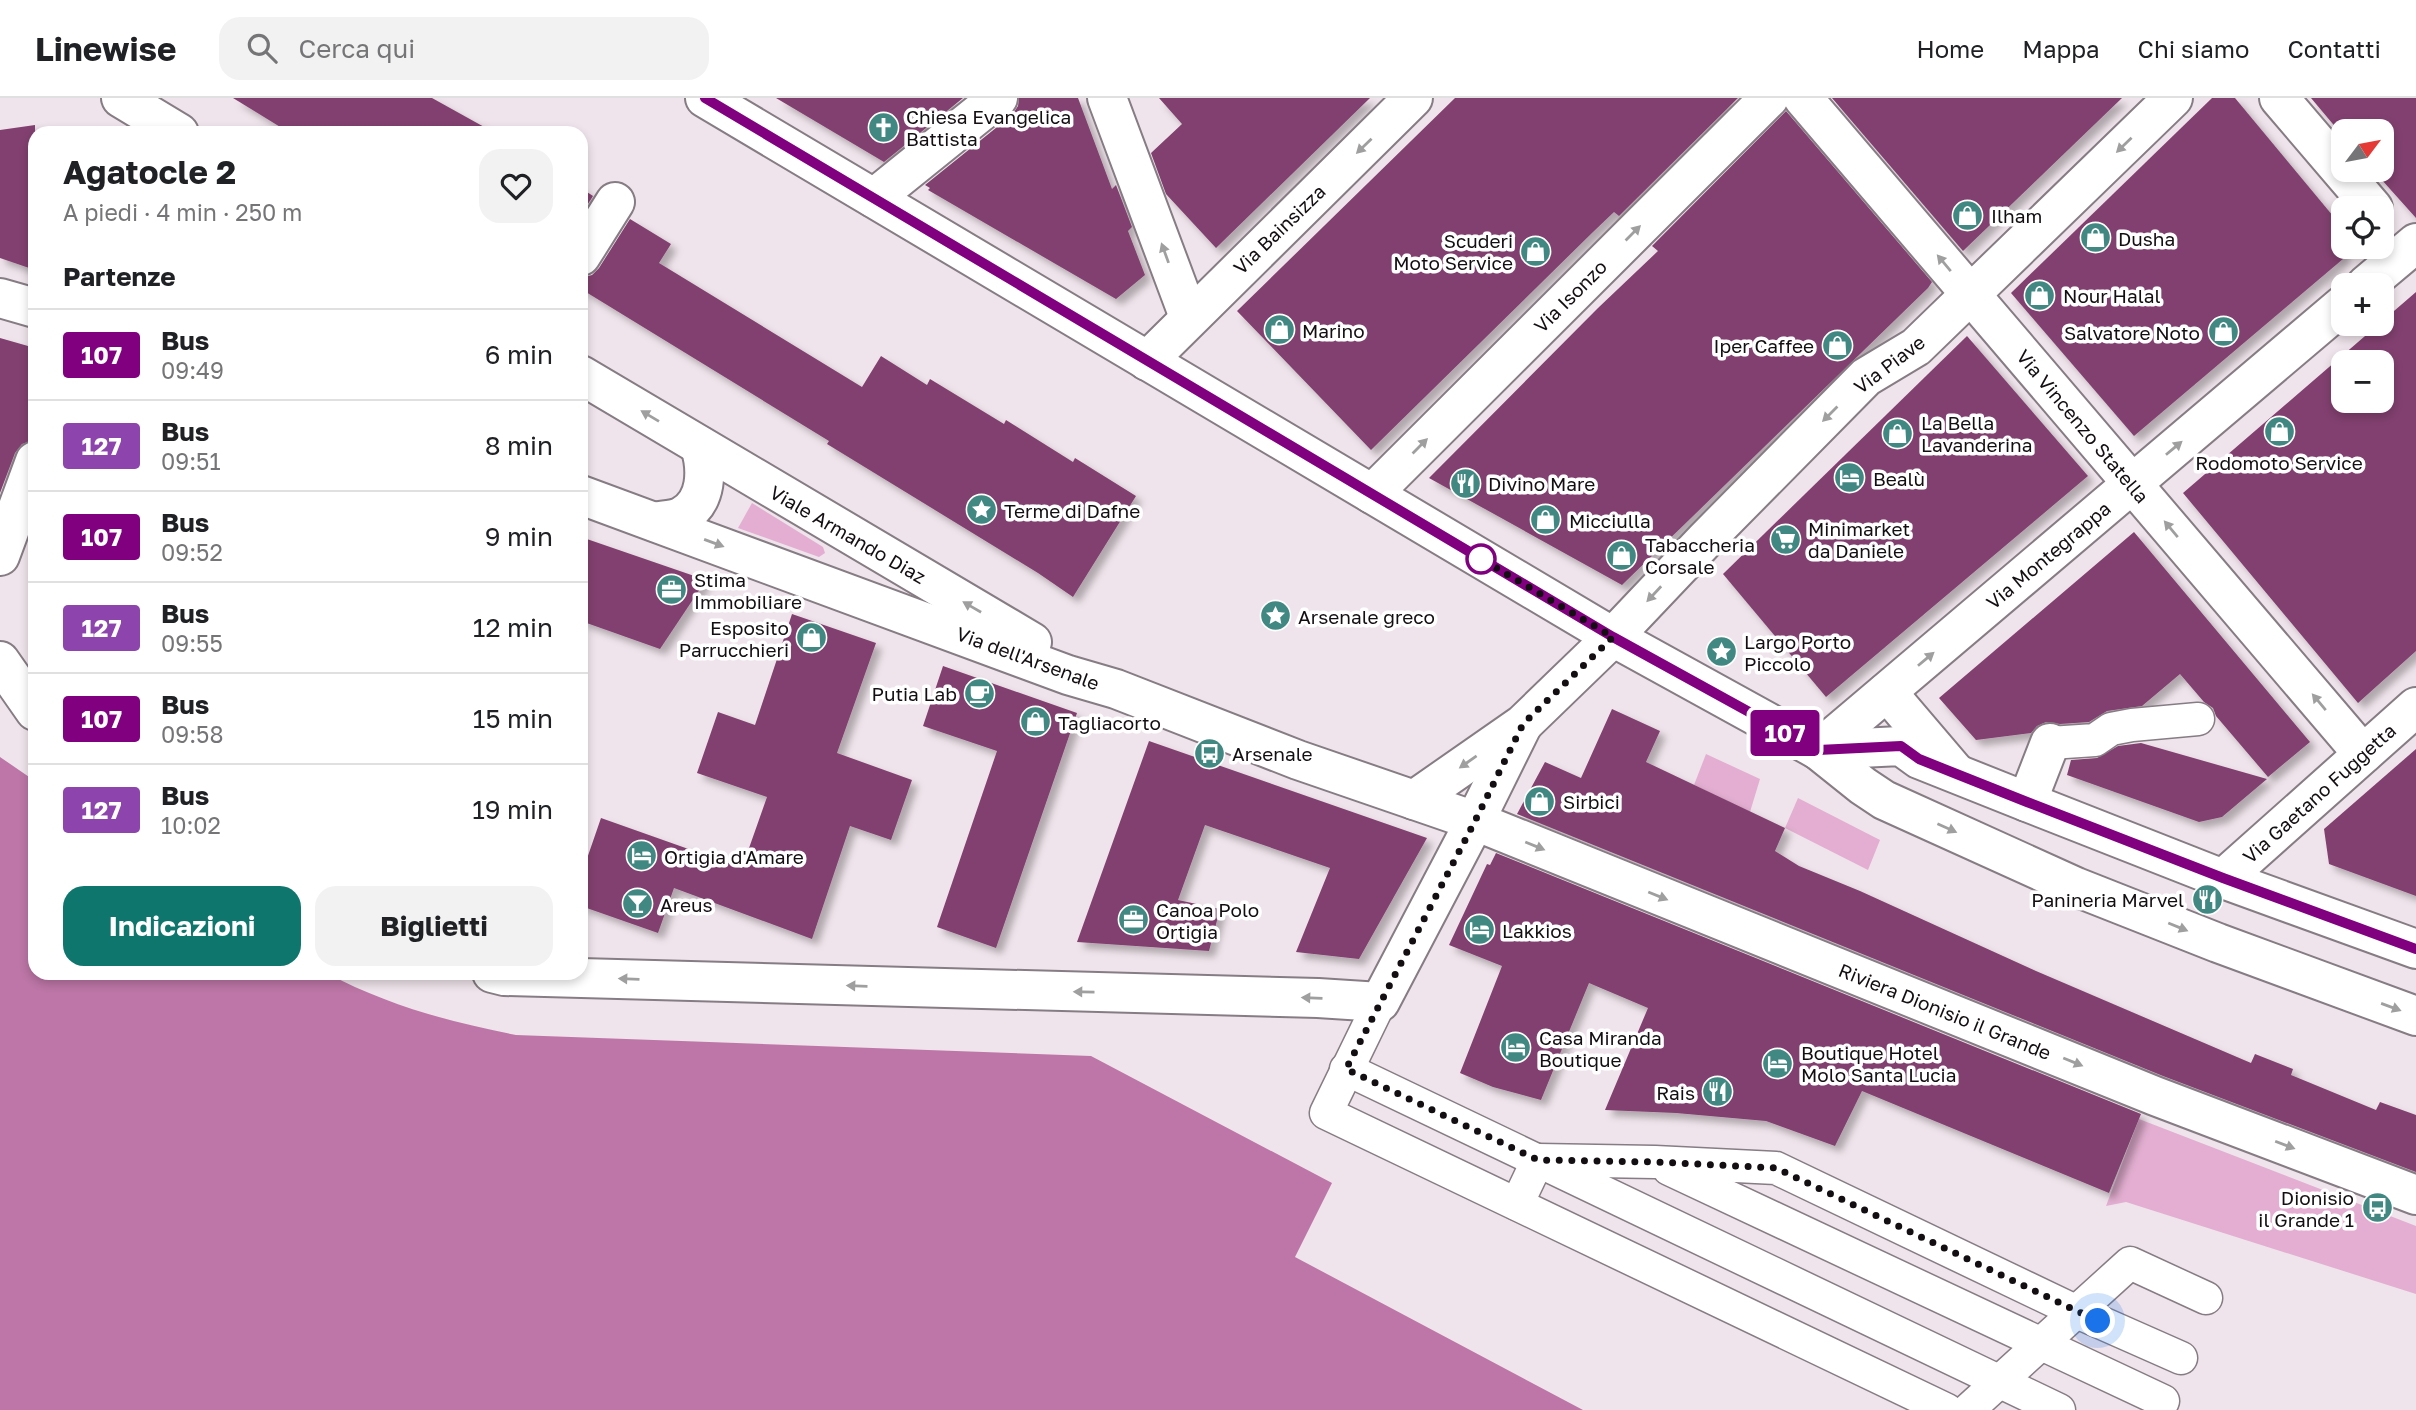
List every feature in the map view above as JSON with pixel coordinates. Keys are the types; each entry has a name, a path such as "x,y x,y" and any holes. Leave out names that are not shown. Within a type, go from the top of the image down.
{"street":[{"path":"121,98 167,126"},
{"path":"705,98 1613,637 1818,750 1884,800 2076,887 2416,1016"},
{"path":"874,198 998,98"},
{"path":"1107,98 1189,317"},
{"name":"Via Bainsizza","path":"1147,361 1413,98"},
{"name":"Via Isonzo","path":"1372,494 1769,98"},
{"name":"Via Vincenzo Statella","path":"1803,98 2363,754"},
{"name":"Via Piave","path":"1523,724 1613,637 1866,377 1916,347 2173,98"},
{"path":"2279,98 2363,196"},
{"path":"588,245 615,202"},
{"path":"2382,273 2414,250 2394,230"},
{"path":"0,298 28,305"},
{"name":"Via Montegrappa","path":"1818,750 2331,315"},
{"name":"Viale Armando Diaz","path":"588,379 1073,667 1116,689"},
{"path":"655,522 683,516 698,498 705,476 700,446"},
{"path":"0,556 28,480"},
{"name":"Via dell'Arsenale","path":"588,498 1068,675 1116,689 1298,760 1475,821"},
{"path":"0,661 28,701"},
{"path":"1887,692 1956,773"},
{"name":"Via Gaetano Fuggetta","path":"2223,878 2416,707"},
{"path":"2027,802 2050,743 2095,740 2111,729 2132,725 2198,719"},
{"path":"1414,800 1523,724"},
{"path":"1523,724 1326,1112 1947,1410"},
{"path":"1818,750 1901,746 1919,759 2027,802 2416,949"},
{"name":"Riviera Dionisio il Grande","path":"1475,821 2155,1096 2416,1195"},
{"path":"588,978 1318,998 1380,1002"},
{"path":"1346,1069 2059,1410"},
{"path":"1538,1160 1776,1168 2077,1312 2181,1358"},
{"path":"1517,1204 1538,1160"},
{"path":"1655,1162 2163,1401"},
{"path":"1968,1410 2130,1264 2206,1298"}],"shaded area":[{"path":"752,503 823,547 825,553 819,557 738,528"},
{"path":"1706,754 1760,779 1750,812 1694,785"},
{"path":"0,757 28,776 28,980 341,980 419,1011 516,1035 1091,1056 1332,1183 1295,1257 1583,1410 0,1410"},
{"path":"1798,798 1880,840 1868,870 1785,828"},
{"path":"2139,1119 2416,1226 2416,1294 2126,1202 2106,1206"}],"building":[{"path":"233,98 432,98 482,126 279,126"},
{"name":"Chiesa Evangelica Battista","path":"776,98 963,98 884,162"},
{"path":"1019,98 1078,98 1112,189 1116,185 1132,227 1128,231 1145,275 1116,299 928,190 930,188 925,185 1012,115 1018,106"},
{"path":"1159,98 1370,98 1216,248 1166,194 1151,153 1182,124"},
{"path":"1455,98 1738,98 1619,216 1614,212 1593,232 1371,450 1237,311"},
{"path":"1832,98 2122,98 1963,251"},
{"path":"2212,98 2235,98 2331,214 2331,259 2343,259 2134,436 2011,293"},
{"path":"2311,98 2416,98 2416,218 2384,182 2394,182 2394,119 2331,119 2331,122"},
{"path":"1786,111 1932,282 1928,288 1622,585 1429,478 1658,251 1652,246"},
{"path":"28,126 28,268 0,258 0,130"},
{"path":"630,219 671,244 659,263 862,387 881,356 927,385 930,379 1004,424 1006,420 1073,462 1075,458 1136,496 1073,597 827,444 829,441 588,293 588,276 599,268"},
{"path":"2416,292 2416,651 2358,703 2183,493 2331,365 2331,413 2394,413 2394,350 2349,350 2365,336 2394,336 2394,311"},
{"path":"1967,336 2088,476 1826,697 1723,574"},
{"path":"0,338 28,346 28,442 22,444 15,453 0,493"},
{"path":"2134,532 2310,742 2268,777 2216,716 2213,708 2204,702 2180,674 2142,706 2107,711 2089,722 2046,722 2031,733 1976,740 1939,698"},
{"path":"588,539 706,580 660,649 588,623"},
{"path":"792,614 876,643 837,753 912,780 891,840 850,826 812,939 674,888 658,933 588,908 588,856 601,818 742,868 767,797 697,773 718,712 755,725"},
{"path":"943,666 1077,713 996,948 937,927 997,751 923,726"},
{"path":"1612,709 1660,731 1646,762 1785,828 1775,851 1799,866 2251,1063 2255,1054 2293,1069 2291,1075 2376,1110 2380,1102 2416,1115 2416,1172 2163,1076 1517,814 1545,762 1581,778"},
{"path":"1149,741 1427,838 1359,959 1296,952 1330,868 1205,825 1178,900 1220,909 1209,951 1077,942"},
{"path":"2141,743 2267,779 2222,817 2199,822 2067,775 2071,760 2097,758 2118,746"},
{"path":"2416,749 2416,896 2329,864 2324,829"},
{"path":"1496,853 2141,1114 2109,1193 1862,1091 1835,1146 1766,1121 1605,1110 1648,1008 1589,983 1541,1100 1493,1087 1460,1073 1502,966 1449,945 1487,864 1490,865"}],"bus line":[{"name":"107","path":"705,98 1613,637 1818,750 1901,746 1919,759 2027,802 2416,949"}],"place":[{"name":"Chiesa Evangelica Battista","path":"883,127"},
{"name":"Ilham","path":"1968,215"},
{"name":"Dusha","path":"2095,238"},
{"name":"Scuderi Moto Service","path":"1536,251"},
{"name":"Nour Halal","path":"2040,295"},
{"name":"Marino","path":"1279,330"},
{"name":"Salvatore Noto","path":"2223,332"},
{"name":"Iper Caffee","path":"1837,345"},
{"name":"Rodomoto Service","path":"2279,431"},
{"name":"La Bella Lavanderina","path":"1898,433"},
{"name":"Bealù","path":"1850,478"},
{"name":"Divino Mare","path":"1465,483"},
{"name":"Terme di Dafne","path":"981,510"},
{"name":"Micciulla","path":"1546,520"},
{"name":"Minimarket da Daniele","path":"1785,539"},
{"name":"Tabaccheria Corsale","path":"1622,555"},
{"name":"Stima Immobiliare","path":"671,590"},
{"name":"Arsenale greco","path":"1275,616"},
{"name":"Esposito Parrucchieri","path":"812,638"},
{"name":"Largo Porto Piccolo","path":"1721,652"},
{"name":"Putia Lab","path":"980,693"},
{"name":"Tagliacorto","path":"1035,722"},
{"name":"Arsenale","path":"1209,753"},
{"name":"Sirbici","path":"1540,801"},
{"name":"Ortigia d'Amare","path":"641,856"},
{"name":"Panineria Marvel","path":"2207,899"},
{"name":"Areus","path":"637,904"},
{"name":"Canoa Polo Ortigia","path":"1133,920"},
{"name":"Lakkios","path":"1479,930"},
{"name":"Casa Miranda Boutique","path":"1516,1048"},
{"name":"Boutique Hotel Molo Santa Lucia","path":"1778,1063"},
{"name":"Rais","path":"1718,1092"},
{"name":"Dionisio il Grande 1","path":"2377,1208"}],"route":[{"path":"1481,559 1478,557 1613,637 1523,724 1346,1069 1538,1160 1776,1168 2098,1321"}]}
